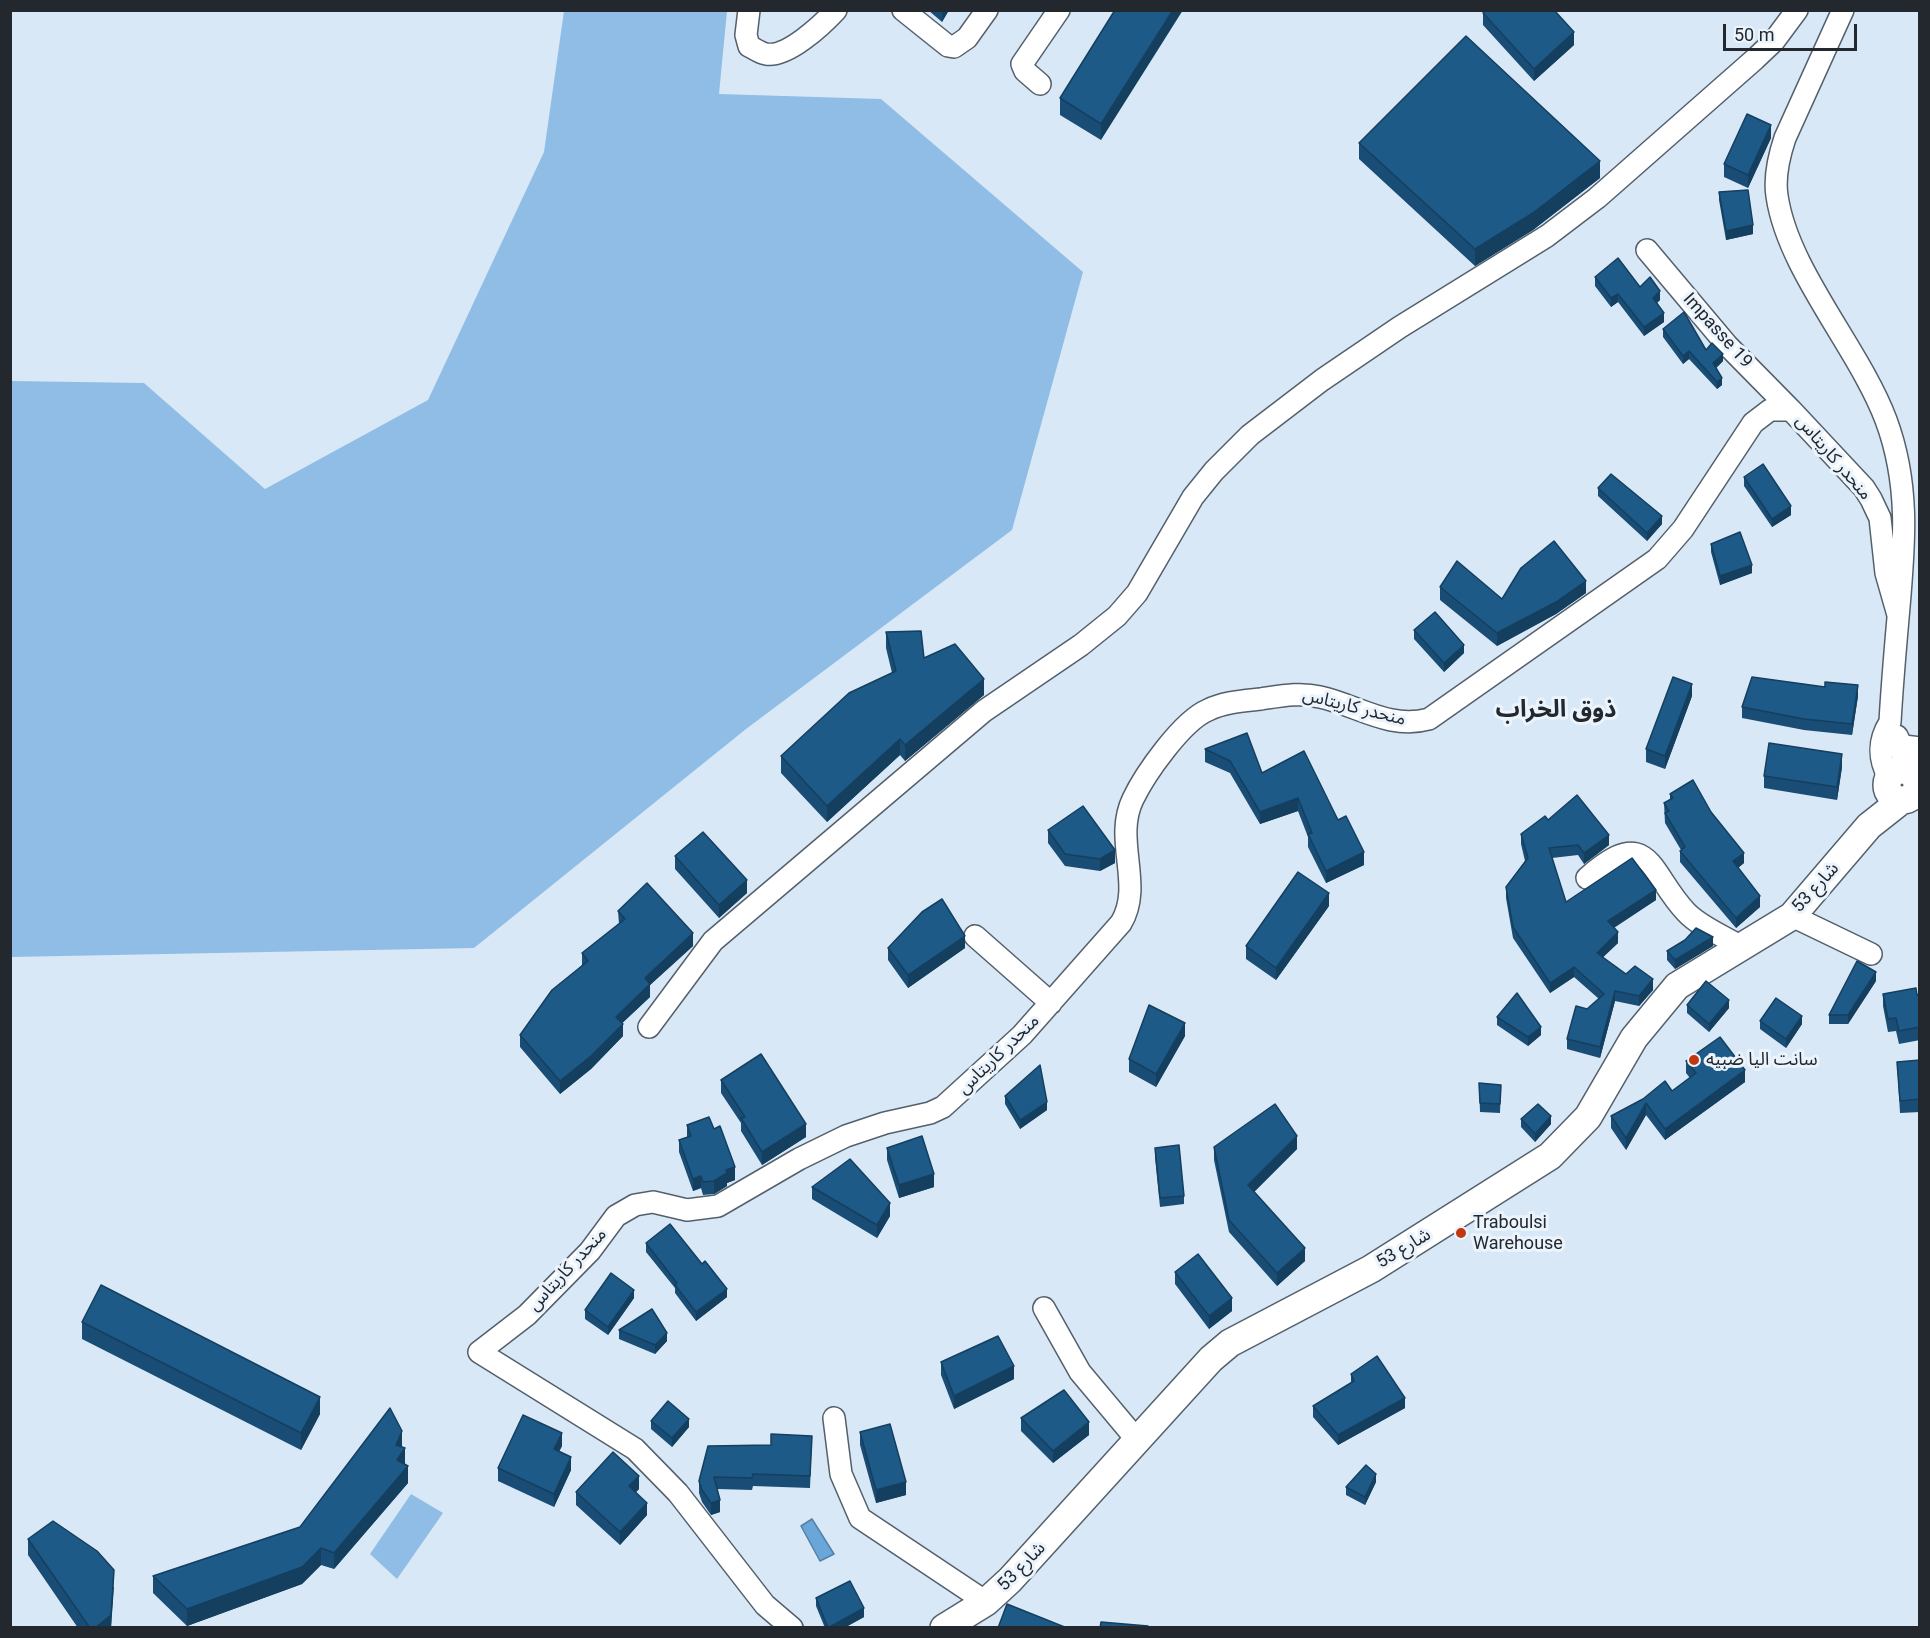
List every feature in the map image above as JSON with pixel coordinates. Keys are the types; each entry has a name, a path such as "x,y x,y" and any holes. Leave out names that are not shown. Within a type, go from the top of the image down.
{"street":[{"path":"748,10 746,35 749,46 768,55 782,52 809,36 836,10"},
{"path":"903,10 948,46 954,47 967,38 987,10"},
{"path":"1040,84 1025,71 1022,64 1059,10"},
{"path":"650,1027 713,941 984,711 1081,645 1117,616 1137,593 1193,497 1243,441 1322,380 1400,327 1548,236 1597,198 1761,53 1797,10"},
{"path":"1843,10 1785,138 1779,157 1777,194 1782,218 1801,263 1886,420 1905,503 1905,543 1890,722 1880,744 1883,768 1907,773"},
{"name":"Impasse 19","path":"1647,250 1727,345 1791,410"},
{"name":"منحدر كاريتاس","path":"765,1605 678,1493 635,1449 479,1353 508,1331 546,1296 590,1251 616,1216 645,1202 687,1210 718,1206 799,1159 846,1136 885,1123 930,1113 943,1107 1006,1051 1121,923 1128,911 1131,897 1126,850 1127,812 1141,785 1187,725 1198,715 1221,705 1296,694 1334,701 1397,723 1414,723 1429,719 1657,559 1683,529 1753,423 1770,410 1791,410 1864,488 1871,499 1880,518 1886,573 1898,615"},
{"path":"1890,722 1907,773"},
{"name":"شارع 53","path":"944,1628 986,1602 1039,1549 1211,1359 1237,1338 1371,1269 1550,1156 1588,1117 1635,1038 1658,1006 1689,977 1792,916 1869,826 1907,773"},
{"path":"1587,878 1603,864 1618,856 1630,853 1640,855 1654,864 1689,915 1741,947"},
{"path":"1792,916 1871,954"},
{"path":"975,936 1051,1003"},
{"path":"1044,1308 1080,1372 1137,1440"},
{"path":"834,1418 841,1474 860,1518 986,1602"},
{"path":"765,1605 776,1628"},
{"path":"765,1605 792,1628"}],"shaded area":[{"path":"564,11 727,11 719,94 881,99 1083,272 1012,530 746,729 474,948 11,957 11,381 144,383 265,489 428,400 544,152"},
{"path":"411,1494 443,1513 397,1579 370,1554"},
{"path":"812,1519 834,1554 820,1561 801,1526"}],"building":[{"path":"1115,10 1173,10 1101,124 1060,98"},
{"path":"1486,10 1554,10 1574,32 1534,69 1483,13"},
{"path":"1466,36 1600,161 1533,213 1475,249 1359,143"},
{"path":"1747,114 1771,125 1748,175 1724,164"},
{"path":"1748,190 1753,225 1726,231 1719,192"},
{"path":"1618,258 1640,287 1650,277 1660,291 1653,298 1664,313 1644,327 1618,294 1611,298 1595,277"},
{"path":"1684,312 1706,350 1712,343 1723,354 1713,363 1722,378 1717,382 1689,351 1683,356 1663,329"},
{"path":"1763,464 1791,506 1772,519 1744,477"},
{"path":"1611,474 1662,516 1647,533 1598,488"},
{"path":"1740,532 1752,565 1720,576 1711,544"},
{"path":"1554,541 1586,581 1556,602 1497,633 1440,587 1457,561 1502,599 1521,568"},
{"path":"1435,612 1464,645 1444,663 1414,630"},
{"path":"921,631 924,658 955,644 984,679 905,745 900,739 827,806 781,756 849,693 896,671 886,632"},
{"path":"1673,677 1692,684 1665,756 1646,749"},
{"path":"1752,677 1825,687 1825,682 1858,685 1852,724 1804,719 1742,707"},
{"path":"1247,733 1262,773 1304,751 1338,820 1346,816 1364,852 1326,871 1308,834 1312,833 1298,798 1260,812 1230,761 1205,749"},
{"path":"1769,743 1842,754 1837,787 1764,776"},
{"path":"1693,780 1711,812 1744,853 1733,861 1760,896 1736,918 1680,851 1685,847 1665,813 1669,811 1664,803 1673,798 1670,794"},
{"path":"1577,795 1609,835 1584,853 1578,845 1549,848 1566,902 1632,858 1656,890 1608,921 1618,932 1597,953 1626,974 1635,966 1653,979 1639,996 1615,991 1600,1047 1567,1039 1576,1006 1587,1009 1604,994 1574,967 1550,983 1513,927 1506,887 1528,858 1521,834 1545,816 1548,820"},
{"path":"1083,806 1115,850 1100,859 1065,854 1048,830"},
{"path":"703,832 747,880 719,905 675,856"},
{"path":"1298,872 1329,893 1276,968 1246,946"},
{"path":"647,883 693,933 645,978 650,984 616,1017 623,1024 591,1056 560,1081 520,1035 552,990 588,961 582,953 625,919 618,911"},
{"path":"942,899 965,936 908,975 888,948 922,912"},
{"path":"1696,928 1713,937 1675,960 1667,951 1685,940"},
{"path":"1857,961 1876,972 1848,1015 1829,1015"},
{"path":"1706,981 1729,1000 1709,1024 1687,1005"},
{"path":"1916,988 1917,995 1920,994 1920,1027 1899,1031 1896,1018 1888,1019 1883,994"},
{"path":"1517,993 1541,1027 1528,1037 1497,1017"},
{"path":"1776,998 1802,1016 1786,1039 1760,1021"},
{"path":"1149,1005 1185,1023 1156,1074 1129,1059"},
{"path":"1720,1037 1745,1070 1665,1129 1646,1103 1626,1138 1611,1116 1643,1099 1665,1081 1672,1091 1696,1073 1686,1061"},
{"path":"761,1054 806,1124 762,1152 741,1118 745,1117 721,1080"},
{"path":"1920,1060 1920,1099 1900,1101 1897,1062"},
{"path":"1040,1065 1047,1102 1020,1120 1005,1096"},
{"path":"1479,1083 1501,1085 1500,1104 1480,1103"},
{"path":"1275,1104 1297,1136 1248,1185 1305,1248 1277,1273 1229,1220 1214,1147"},
{"path":"1538,1104 1551,1116 1535,1134 1521,1119"},
{"path":"709,1117 714,1129 720,1126 735,1167 726,1170 727,1173 714,1181 703,1182 701,1176 693,1179 679,1140 691,1136 687,1125"},
{"path":"922,1136 934,1174 899,1185 887,1148"},
{"path":"1179,1145 1184,1196 1160,1198 1155,1148"},
{"path":"850,1159 890,1203 877,1225 812,1187"},
{"path":"670,1224 702,1264 705,1261 727,1289 696,1312 646,1243"},
{"path":"1198,1254 1232,1298 1209,1316 1175,1272"},
{"path":"611,1273 634,1290 608,1327 585,1310"},
{"path":"101,1285 320,1397 301,1433 82,1322"},
{"path":"652,1309 667,1333 655,1345 619,1330"},
{"path":"998,1336 1014,1366 954,1396 941,1362"},
{"path":"1377,1356 1405,1398 1338,1435 1313,1406 1354,1381 1351,1374"},
{"path":"1064,1390 1089,1422 1053,1451 1021,1418"},
{"path":"668,1401 689,1419 672,1438 651,1421"},
{"path":"390,1408 402,1431 396,1445 405,1448 397,1460 408,1466 334,1553 321,1548 302,1567 187,1609 153,1576 300,1527"},
{"path":"523,1415 562,1433 554,1449 571,1457 554,1494 498,1468"},
{"path":"890,1424 906,1482 876,1490 860,1432"},
{"path":"771,1434 812,1436 810,1476 753,1474 752,1478 714,1477 720,1500 711,1503 699,1481 708,1446 771,1445"},
{"path":"613,1452 639,1476 629,1486 647,1503 620,1532 576,1492"},
{"path":"1366,1465 1376,1474 1365,1497 1346,1487"},
{"path":"53,1521 97,1551 114,1570 111,1615 95,1628 90,1628 28,1539"},
{"path":"850,1581 864,1608 828,1628 816,1598"},
{"path":"1007,1604 1067,1628 998,1628"},
{"path":"1101,1622 1148,1626 1148,1628 1100,1628"}],"place":[{"name":"سانت اليا ضبيه","path":"1694,1060"},
{"name":"Traboulsi Warehouse","path":"1461,1233"}],"district":[{"name":"ذوق الخراب","path":"1556,711"}]}
